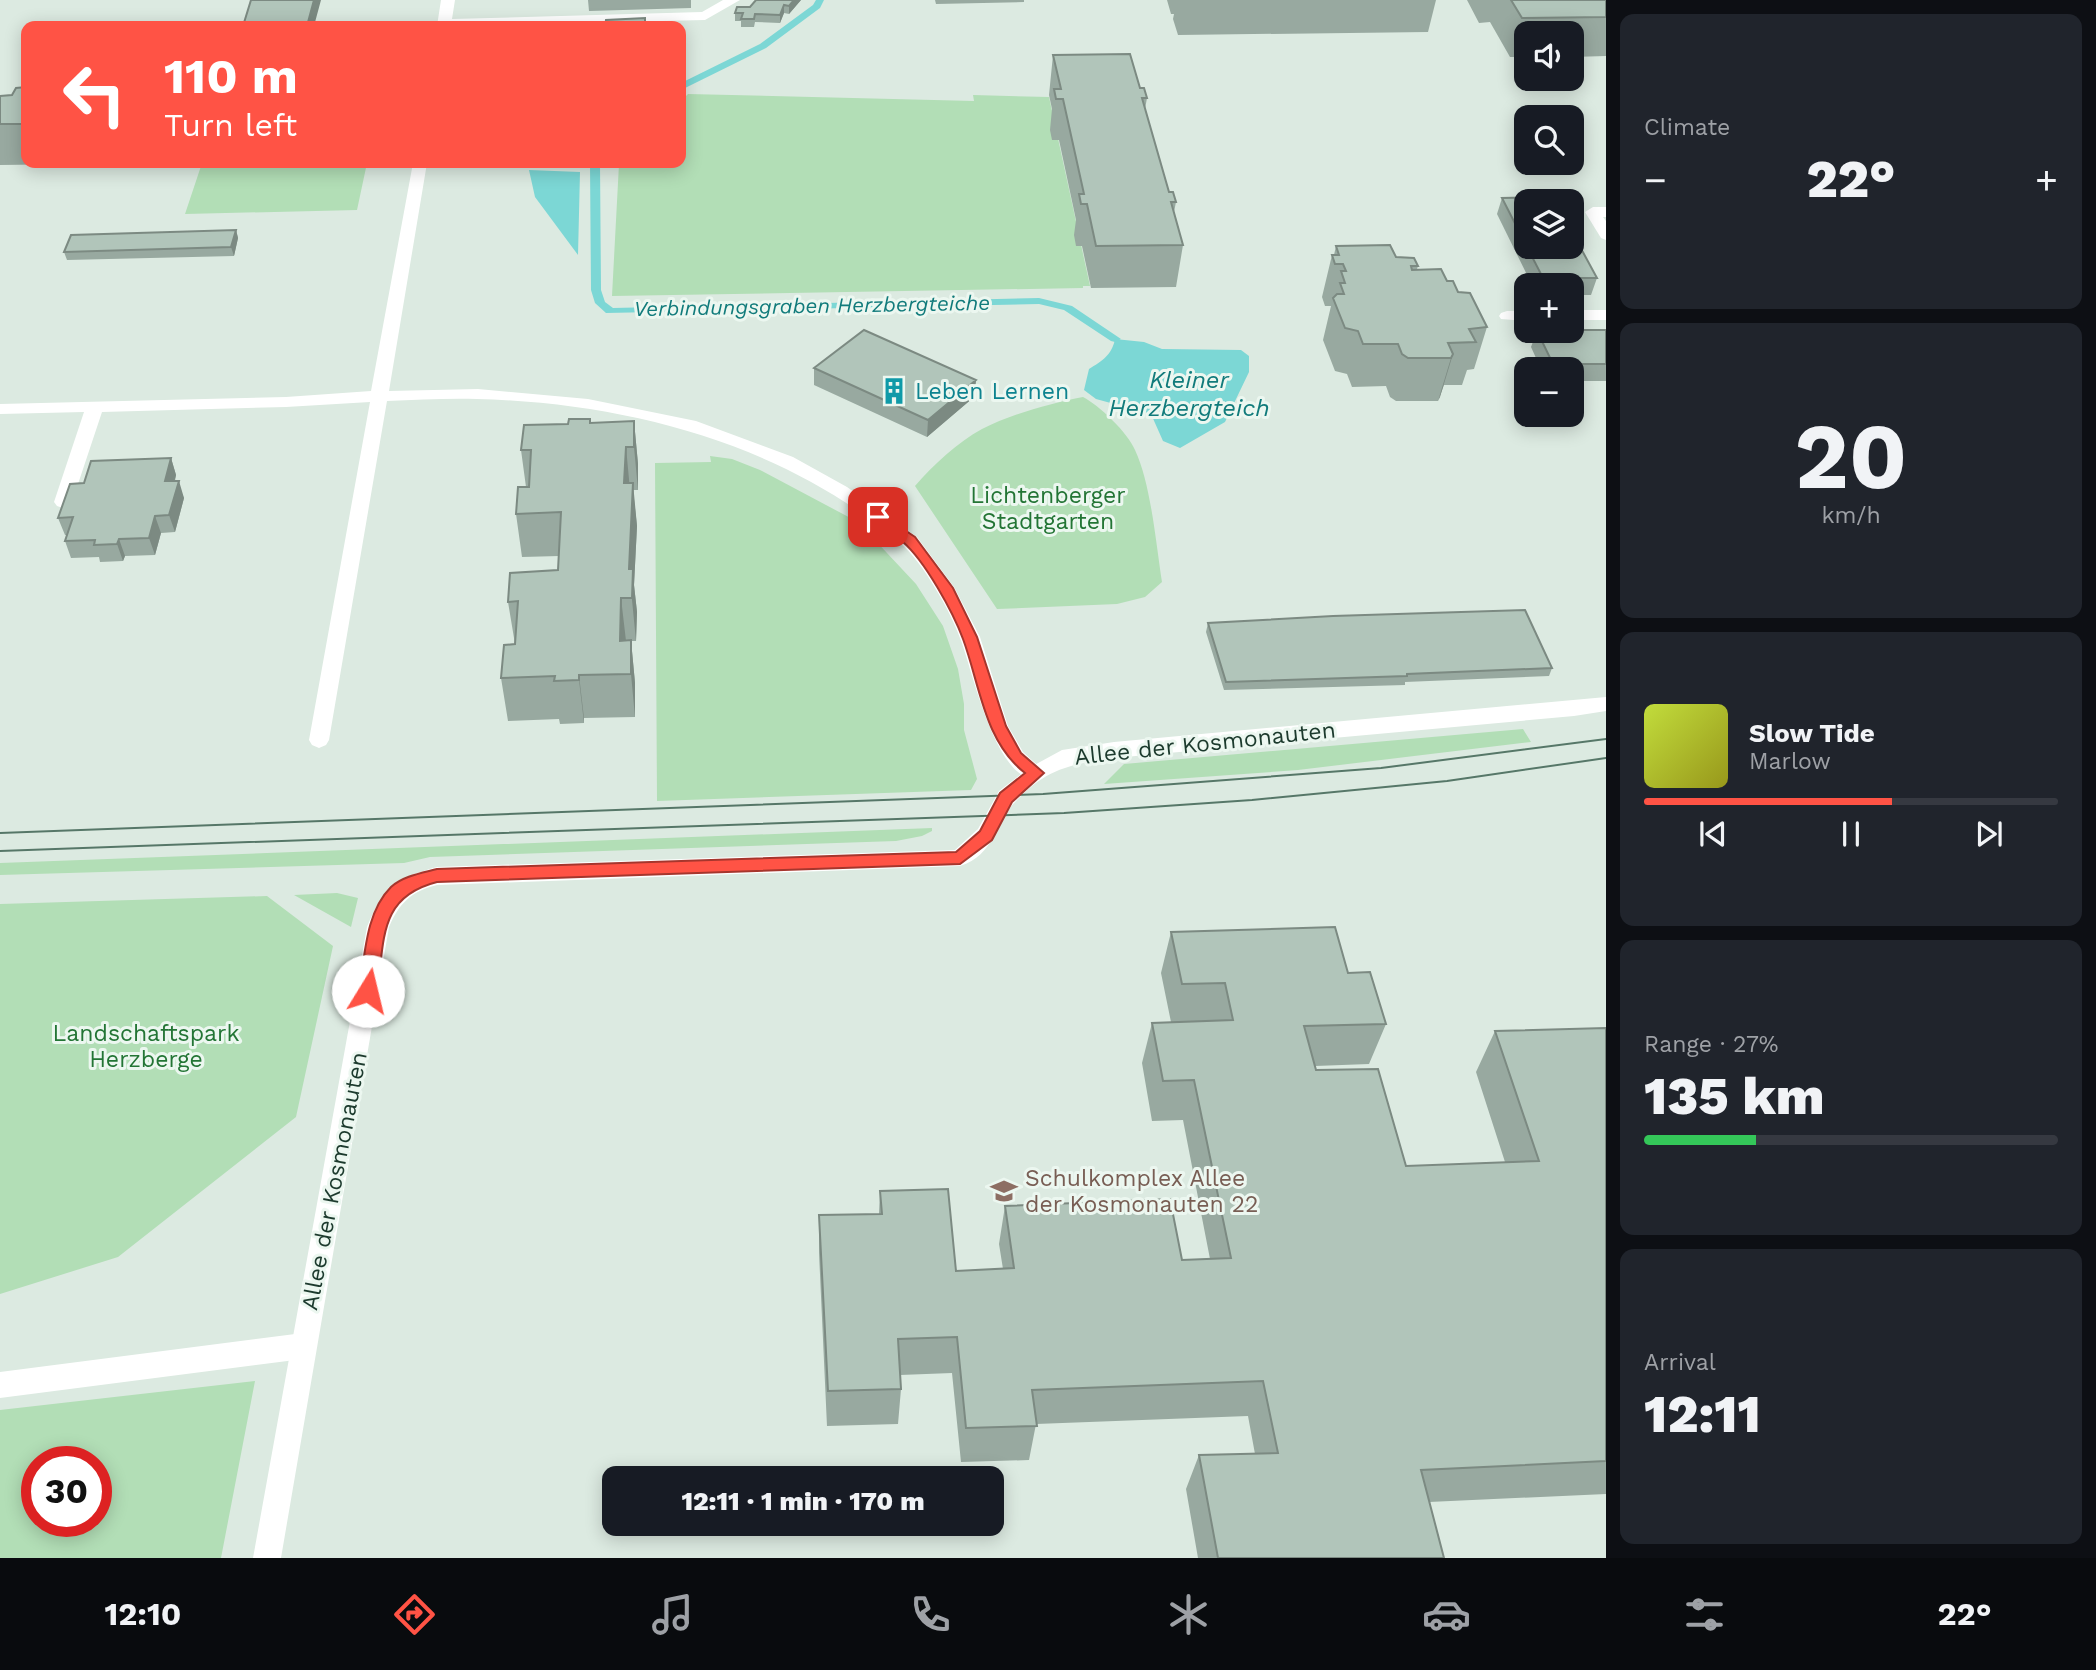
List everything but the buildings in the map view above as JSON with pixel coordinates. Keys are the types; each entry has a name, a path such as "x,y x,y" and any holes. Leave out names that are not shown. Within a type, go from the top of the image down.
{"street":[{"path":"445,21 448,0"},
{"path":"490,21 558,15 705,16 733,0"},
{"path":"318,740 419,168"},
{"path":"1606,212 1593,212 1606,235"},
{"path":"1584,315 1606,315"},
{"path":"1507,316 1514,316"},
{"path":"0,409 325,401 380,396 478,394 588,404 696,426 787,461 841,491 910,541 947,592 970,637 998,726 1016,757 1036,773"},
{"path":"63,502 95,406"},
{"name":"Allee der Kosmonauten","path":"267,1558 303,1346 358,1053 378,927 385,908 398,890 416,881 437,876 960,858 986,835 1006,797 1036,773 1062,758 1114,750 1606,704"},
{"path":"0,1385 303,1346"}],"green space":[{"path":"973,95 1049,97 1090,286 612,296 619,168 686,168 686,96 974,101"},
{"path":"200,168 366,168 357,210 185,214"},
{"name":"Lichtenberger Stadtgarten","path":"1083,397 1097,406 1126,436 1141,464 1162,582 1145,597 1117,604 997,609 915,486 946,454 982,429 1032,410"},
{"path":"710,456 732,459 760,470 858,522 916,584 943,626 958,669 964,704 964,730 977,779 971,790 657,801 655,463 711,462"},
{"path":"1523,729 1531,742 1298,770 1104,784 1124,764"},
{"path":"932,828 932,831 922,836 896,841 430,857 404,863 0,875 0,863"},
{"path":"337,893 358,898 351,927 294,895"},
{"name":"Landschaftspark Herzberge","path":"267,896 333,946 296,1117 118,1257 0,1294 0,904"},
{"path":"255,1381 221,1558 0,1558 0,1410"}],"water":[{"path":"529,170 580,172 578,255 535,197"},
{"name":"Kleiner Herzbergteich","path":"1115,339 1144,342 1162,349 1241,350 1249,356 1249,372 1225,422 1180,448 1163,441 1151,414 1096,399 1084,390 1089,369 1109,353"}],"waterway":[{"name":"Verbindungsgraben Herzbergteiche","path":"686,84 763,46 817,6 820,0"},
{"name":"Verbindungsgraben Herzbergteiche","path":"595,168 596,290 600,303 610,311 1039,301 1068,308 1115,339"}],"tram line":[{"path":"0,833 1043,794 1381,768 1606,739"},
{"path":"0,851 1064,813 1252,800 1447,781 1606,758"}],"place":[{"name":"Leben Lernen","path":"894,391"},
{"name":"Schulkomplex Allee der Kosmonauten 22","path":"1004,1191"}],"route":[{"path":"368,991 378,927 385,908 398,890 416,881 437,876 960,858 986,835 1006,797 1036,773 1016,757 998,726 970,637 947,592 910,541 878,517"}]}
